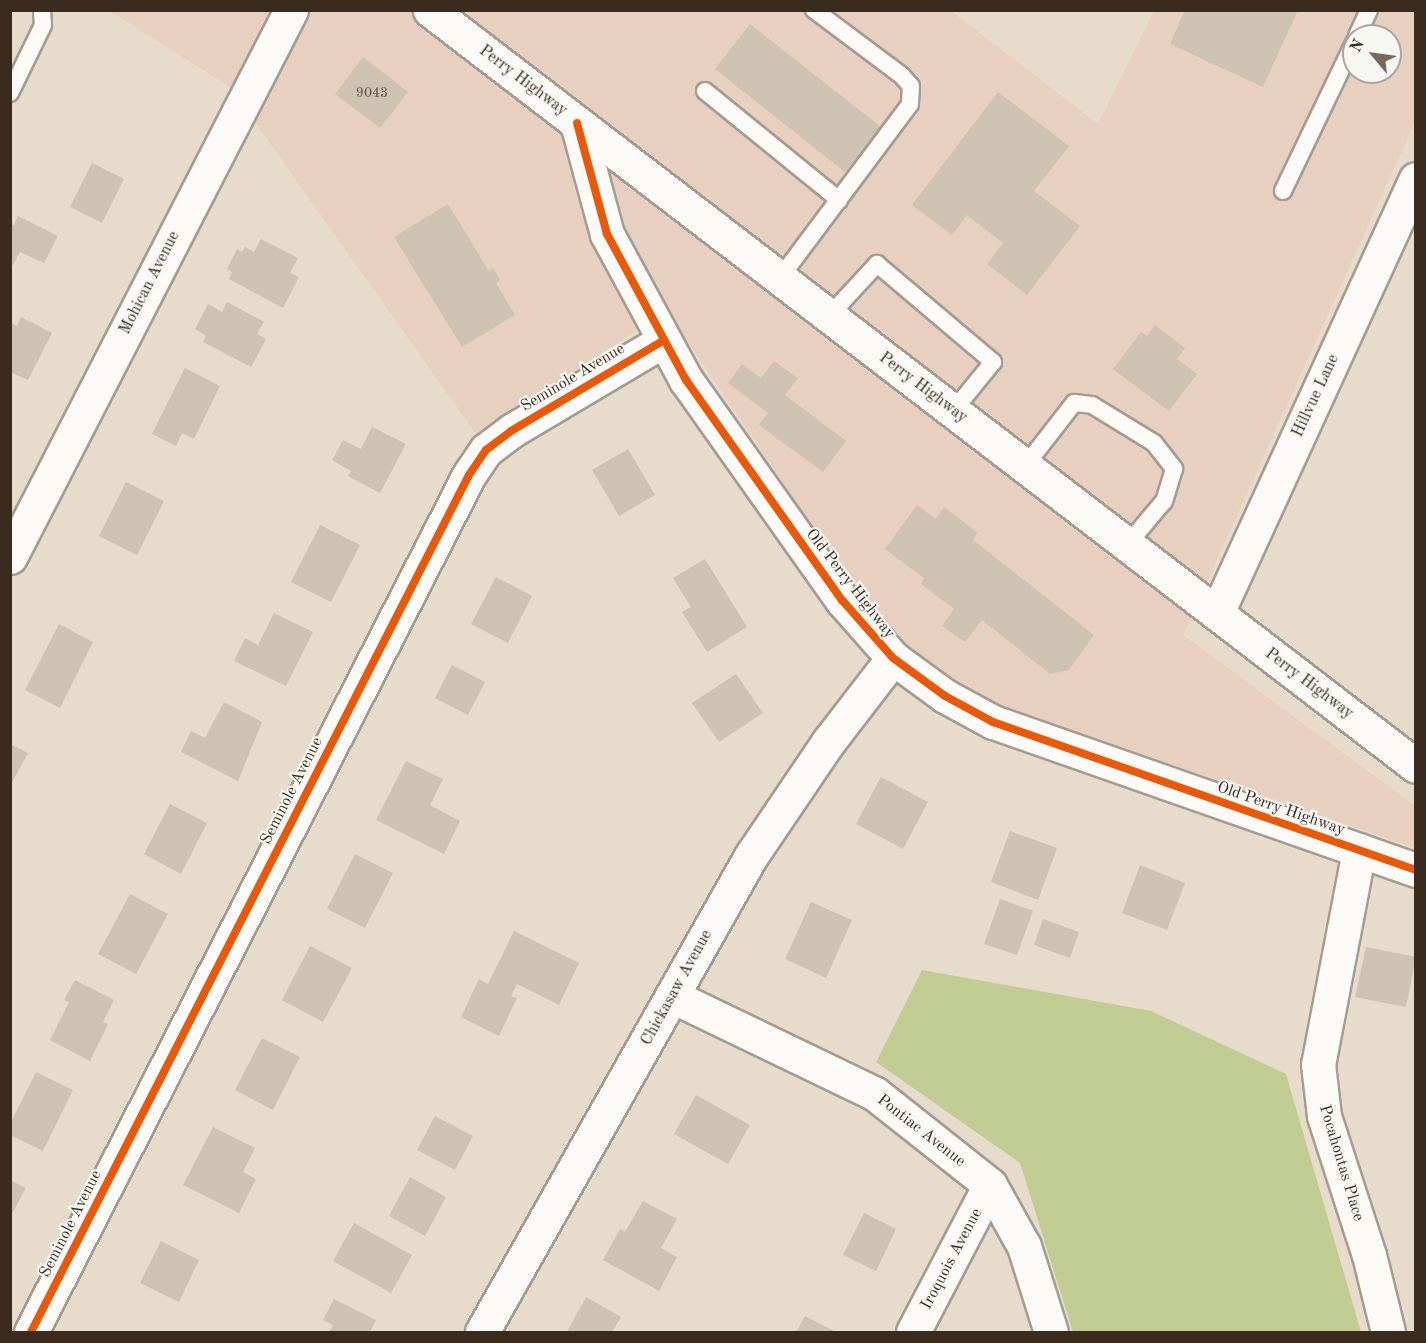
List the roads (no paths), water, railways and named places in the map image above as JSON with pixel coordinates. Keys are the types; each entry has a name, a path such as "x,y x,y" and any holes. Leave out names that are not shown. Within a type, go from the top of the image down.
{"street":[{"name":"Mohican Avenue","path":"10,557 291,10"},
{"name":"Perry Highway","path":"430,10 1416,766"},
{"name":"Old Perry Highway","path":"577,123 607,234 664,340 734,451 842,600 893,658 945,696 993,722 1416,870"},
{"name":"Hillvue Lane","path":"1217,613 1416,179"},
{"name":"Seminole Avenue","path":"31,1332 469,475 486,450 511,431 664,340"},
{"name":"Chickasaw Avenue","path":"482,1332 775,817 893,658"},
{"name":"Pocahontas Place","path":"1359,850 1318,1064 1324,1116 1369,1255 1388,1332"},
{"name":"Pontiac Avenue","path":"672,996 874,1093 990,1185 1024,1246 1051,1332"},
{"name":"Iroquois Avenue","path":"913,1332 990,1185"}],"lane":[{"path":"10,93 43,25 42,10"},
{"path":"780,278 910,104 911,87 814,10"},
{"path":"1363,24 1369,10"},
{"path":"1283,191 1342,68"},
{"path":"705,91 839,200"},
{"path":"829,316 877,264 993,362 953,411"},
{"path":"1025,466 1074,403 1092,405 1154,443 1174,469 1164,501 1127,545"}]}
